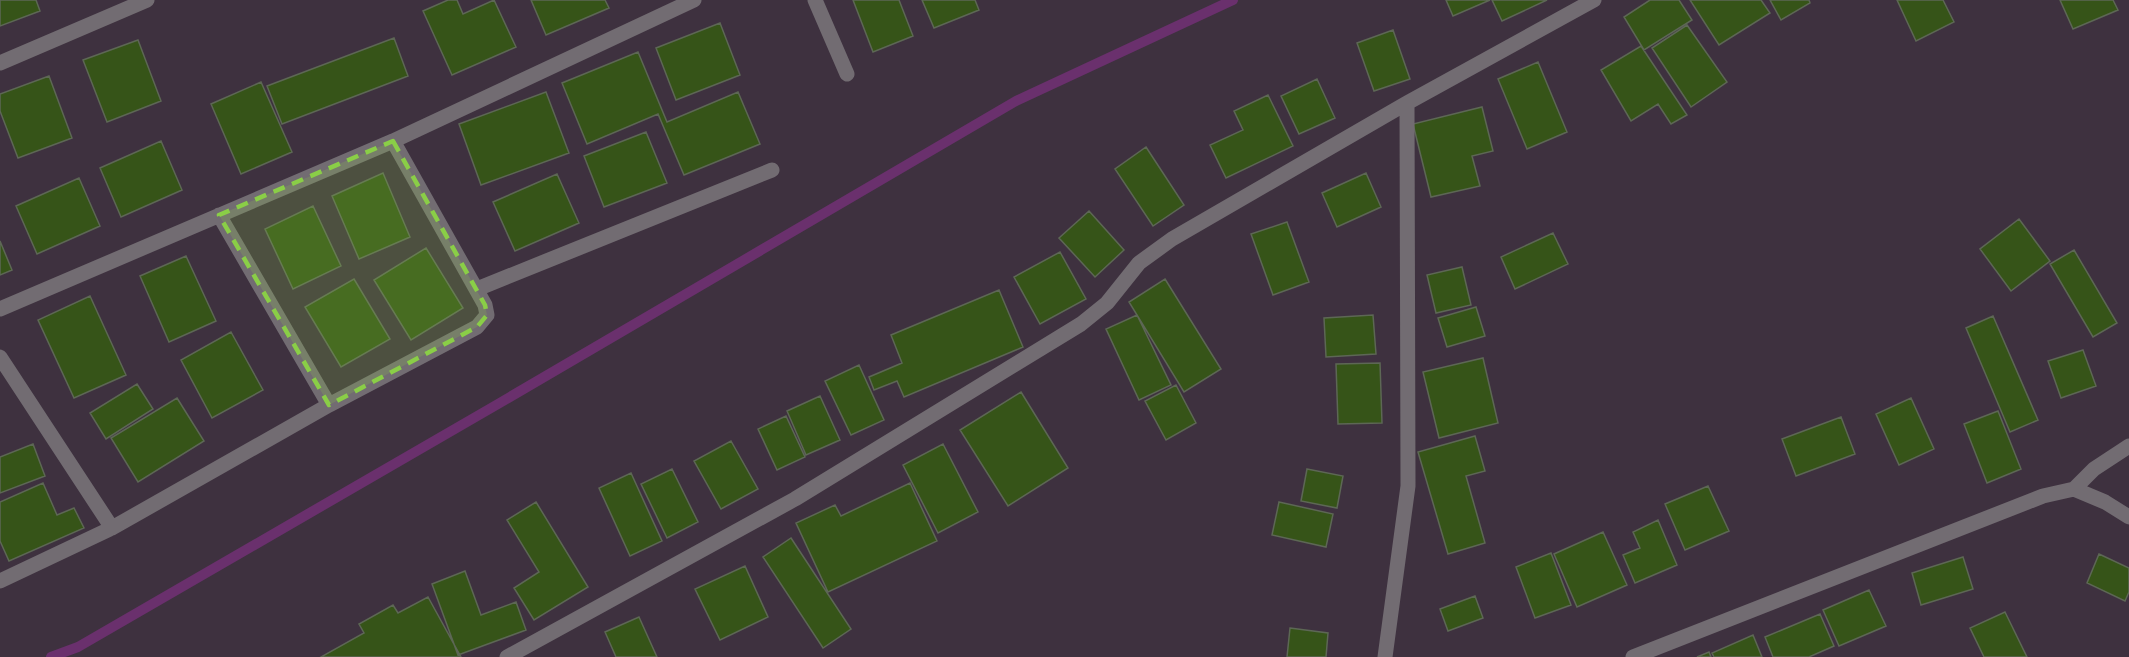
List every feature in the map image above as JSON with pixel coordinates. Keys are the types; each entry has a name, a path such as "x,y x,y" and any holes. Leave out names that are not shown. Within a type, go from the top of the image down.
{"street":[{"path":"0,63 147,0"},
{"path":"0,309 393,141 694,0"},
{"path":"815,0 847,74"},
{"path":"507,657 795,499 1071,330 1107,303 1139,263 1172,239 1407,103 1594,0"},
{"path":"1385,657 1408,486 1407,103"},
{"path":"0,581 112,528 329,405 477,327 487,315 486,305 393,141"},
{"path":"477,289 772,171"},
{"path":"219,215 329,405"},
{"path":"0,357 112,528"},
{"path":"1633,657 2043,496 2074,489 2094,469 2129,446"},
{"path":"2074,489 2105,502 2129,517"}],"highlighted area":[{"path":"393,141 485,305 487,315 477,327 329,405 219,215"}],"building":[{"path":"0,0 36,0 40,11 0,26"},
{"path":"448,0 457,0 463,14 494,0 516,47 452,75 423,11"},
{"path":"531,0 605,0 609,8 546,35"},
{"path":"853,0 899,0 913,36 873,52"},
{"path":"922,0 975,0 979,10 934,28"},
{"path":"1446,0 1490,0 1453,16"},
{"path":"1492,0 1547,0 1502,21"},
{"path":"1650,0 1679,0 1692,20 1644,50 1624,17"},
{"path":"1690,0 1761,0 1770,13 1719,45"},
{"path":"1770,0 1809,0 1810,3 1781,20"},
{"path":"1897,0 1943,0 1954,22 1916,41"},
{"path":"2060,0 2113,0 2118,10 2073,29"},
{"path":"720,23 740,75 676,100 656,48"},
{"path":"1687,25 1727,82 1691,107 1652,48"},
{"path":"1393,30 1410,79 1374,91 1357,43"},
{"path":"394,38 408,76 282,124 267,86"},
{"path":"138,40 161,101 107,122 83,60"},
{"path":"1641,46 1687,115 1671,124 1658,104 1631,121 1601,70"},
{"path":"638,52 667,122 738,92 760,144 684,175 658,114 587,144 562,83"},
{"path":"1538,62 1567,132 1527,149 1498,79"},
{"path":"49,76 72,138 18,158 0,111 0,94"},
{"path":"1317,79 1335,118 1299,134 1281,96"},
{"path":"261,82 292,152 241,174 211,104"},
{"path":"546,92 569,153 481,185 459,124"},
{"path":"1268,95 1293,146 1226,178 1210,145 1243,130 1234,111"},
{"path":"1482,107 1493,151 1472,156 1480,186 1431,197 1413,124"},
{"path":"646,132 667,183 604,207 584,156"},
{"path":"161,141 182,190 121,217 100,168"},
{"path":"1146,147 1184,205 1153,226 1115,169"},
{"path":"383,173 410,237 359,259 332,196"},
{"path":"1366,173 1381,207 1337,227 1322,193"},
{"path":"557,174 579,223 515,251 493,202"},
{"path":"79,178 100,226 37,254 16,206"},
{"path":"313,206 341,266 293,289 265,229"},
{"path":"1089,211 1124,250 1095,277 1059,238"},
{"path":"2019,219 2050,261 2011,291 1980,249"},
{"path":"1287,222 1309,282 1273,295 1251,234"},
{"path":"1553,233 1568,264 1515,289 1501,257"},
{"path":"0,241 12,270 0,275"},
{"path":"426,248 463,308 411,340 374,280"},
{"path":"2074,250 2117,323 2093,337 2050,264"},
{"path":"1060,252 1086,299 1040,324 1014,277"},
{"path":"186,256 216,321 169,342 140,276"},
{"path":"1462,267 1471,305 1436,313 1427,275"},
{"path":"354,279 390,339 341,367 305,307"},
{"path":"1165,279 1221,369 1184,392 1129,302"},
{"path":"999,290 1023,347 904,397 897,381 874,390 869,377 902,363 891,335"},
{"path":"90,296 126,375 74,398 38,320"},
{"path":"1476,307 1485,336 1447,347 1438,318"},
{"path":"1137,315 1171,385 1139,400 1106,329"},
{"path":"1373,315 1376,354 1326,357 1324,318"},
{"path":"1993,316 2038,420 2010,432 1966,328"},
{"path":"231,332 263,390 212,418 181,360"},
{"path":"2083,350 2096,386 2061,398 2048,361"},
{"path":"1483,358 1498,423 1439,438 1423,372"},
{"path":"1380,363 1382,423 1338,424 1336,364"},
{"path":"859,365 884,420 851,435 825,381"},
{"path":"137,384 153,409 106,439 90,413"},
{"path":"1176,385 1196,423 1166,440 1145,401"},
{"path":"1021,392 1068,468 1008,506 960,430"},
{"path":"820,396 840,440 806,455 787,411"},
{"path":"177,398 204,441 138,482 111,438"},
{"path":"1911,398 1934,449 1899,465 1876,414"},
{"path":"1998,411 2021,469 1987,483 1964,424"},
{"path":"786,416 805,457 777,470 758,429"},
{"path":"1841,417 1855,454 1796,476 1782,439"},
{"path":"1475,436 1485,471 1466,476 1485,543 1448,554 1418,452"},
{"path":"731,441 758,489 721,509 694,461"},
{"path":"33,444 45,476 0,493 0,457"},
{"path":"943,444 978,512 938,533 903,465"},
{"path":"672,469 698,522 667,538 641,484"},
{"path":"1307,469 1343,476 1337,508 1301,501"},
{"path":"631,473 662,541 630,556 599,488"},
{"path":"43,483 57,515 74,508 84,528 9,561 0,541 0,502"},
{"path":"910,483 937,541 828,592 796,523 835,505 841,516"},
{"path":"1708,486 1729,531 1685,550 1665,504"},
{"path":"536,502 588,587 534,620 514,588 539,572 507,520"},
{"path":"1279,502 1333,514 1326,547 1272,535"},
{"path":"1658,520 1677,565 1635,583 1623,555 1640,548 1633,532"},
{"path":"1603,532 1627,585 1577,607 1554,554"},
{"path":"791,538 851,629 823,648 763,557"},
{"path":"1551,553 1571,605 1535,618 1516,567"},
{"path":"2099,554 2129,568 2129,592 2125,601 2087,583"},
{"path":"1963,557 1973,589 1921,605 1912,573"},
{"path":"745,566 768,617 720,640 695,589"},
{"path":"465,571 481,615 516,602 526,630 458,655 432,584"},
{"path":"1869,590 1886,626 1839,646 1823,610"},
{"path":"1475,596 1483,618 1448,631 1440,609"},
{"path":"428,597 461,657 321,657 364,633 359,624 393,605 398,613"},
{"path":"2005,612 2027,657 1984,657 1970,628"},
{"path":"1820,614 1834,646 1809,657 1773,657 1765,637"},
{"path":"639,617 657,657 616,657 605,632"},
{"path":"1290,628 1328,633 1326,657 1287,657"},
{"path":"1753,635 1762,657 1714,657 1712,653"},
{"path":"1709,652 1711,657 1697,657"}],"waterway":[{"path":"51,657 78,647 1016,101 1233,0"}]}
